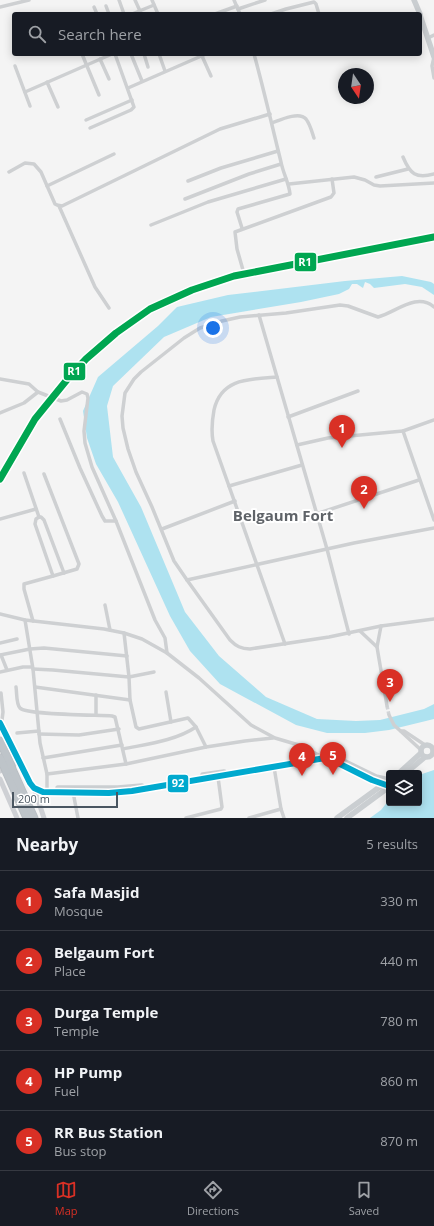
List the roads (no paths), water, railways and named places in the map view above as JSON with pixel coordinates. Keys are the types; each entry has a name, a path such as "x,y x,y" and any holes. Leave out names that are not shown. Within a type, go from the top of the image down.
{"highway":[{"path":"0,741 6,768 27,818"},
{"path":"0,758 34,818"}],"main road":[{"path":"414,0 419,12"},
{"path":"422,21 434,57"},
{"path":"0,723 19,762 35,788 43,792 109,793 132,791 218,777 324,757"},
{"path":"403,770 430,751"},
{"path":"409,770 430,751"},
{"path":"35,788 138,787 324,757 372,780 386,784"},
{"path":"337,818 386,785"},
{"path":"347,818 386,786"}],"street":[{"path":"0,7 29,0"},
{"path":"119,0 123,12"},
{"path":"135,0 141,10"},
{"path":"152,0 157,12"},
{"path":"234,0 239,12"},
{"path":"227,12 265,0"},
{"path":"277,12 314,2 318,12"},
{"path":"136,12 154,5"},
{"path":"106,6 108,12"},
{"path":"94,7 95,12"},
{"path":"428,38 434,35"},
{"path":"83,56 99,95"},
{"path":"90,128 133,109 134,105 116,56"},
{"path":"132,56 142,82"},
{"path":"145,56 148,67"},
{"path":"160,56 165,71"},
{"path":"128,88 202,56 211,76"},
{"path":"242,228 237,212 238,209 290,195 289,184 281,164 270,114 255,56"},
{"path":"24,92 101,57 109,79"},
{"path":"434,57 432,66 434,78"},
{"path":"15,66 30,106"},
{"path":"47,82 58,107"},
{"path":"86,120 132,100"},
{"path":"60,206 66,205 220,129 270,114"},
{"path":"272,123 292,117 302,117 307,120 314,138"},
{"path":"188,181 221,168 278,151"},
{"path":"47,186 114,154"},
{"path":"404,157 408,169 412,173 420,176 434,174"},
{"path":"9,172 25,163 34,164 41,172 53,200 60,206 92,281 110,308"},
{"path":"185,199 249,174 281,164"},
{"path":"376,177 408,169"},
{"path":"289,184 354,177 380,186 434,183"},
{"path":"151,225 208,202 286,179"},
{"path":"243,270 234,234 236,231 331,197 334,193 332,179"},
{"path":"434,307 427,302 420,300 378,317 356,308 340,305 286,313 240,317 200,328 184,338 134,379 125,393 122,416 128,449 136,472 162,529 174,561 235,645 245,649 285,644 349,634 381,626 434,619"},
{"path":"259,315 327,549 349,634"},
{"path":"277,377 234,383 227,387 218,400 211,429 234,501 285,644"},
{"path":"0,379 29,384 38,392 61,401 67,400 82,392 87,394 88,398 84,431 85,443 92,467 116,521 155,620 165,638 167,653"},
{"path":"288,417 358,391"},
{"path":"0,412 24,403 38,392"},
{"path":"60,419 102,516 105,521 116,521"},
{"path":"297,445 328,438 403,431 434,420"},
{"path":"403,431 434,520"},
{"path":"229,486 302,465"},
{"path":"24,473 38,517 35,524 53,576"},
{"path":"33,621 24,584 77,569 79,564 44,474"},
{"path":"316,514 419,480"},
{"path":"162,529 234,501"},
{"path":"0,519 36,509"},
{"path":"38,517 43,518 44,520 64,573"},
{"path":"187,580 327,549 434,528"},
{"path":"105,605 110,630"},
{"path":"0,613 25,620 110,630 142,639 167,653 199,678 251,725 261,732 302,746 324,757"},
{"path":"25,620 33,668 36,713 47,774 47,788"},
{"path":"381,626 377,647 387,706"},
{"path":"360,631 377,647"},
{"path":"124,633 130,700 137,729 188,718 196,727 206,747"},
{"path":"0,643 17,638"},
{"path":"7,670 1,655 30,649 44,648 127,656"},
{"path":"0,672 33,668 129,677 154,672"},
{"path":"16,687 19,708 24,711 36,713 115,717 126,764"},
{"path":"35,687 130,700"},
{"path":"166,692 171,722"},
{"path":"0,723 3,716 1,693"},
{"path":"96,695 96,715"},
{"path":"389,716 394,725 403,734 430,751"},
{"path":"43,758 122,747 175,737 196,727"},
{"path":"16,733 78,735 119,729"},
{"path":"401,731 404,731 430,751"},
{"path":"47,774 126,764 206,747 275,738"},
{"path":"6,768 19,762"},
{"path":"274,767 281,809 284,818"},
{"path":"186,818 221,809 218,777"},
{"path":"0,779 2,791 17,818"},
{"path":"35,788 44,818"},
{"path":"73,792 78,818"},
{"path":"249,818 281,809"}],"water":[{"path":"402,276 431,282 434,284 434,295 422,287 405,284 374,288 365,282 363,288 357,284 352,284 349,289 339,294 211,317 164,337 113,386 107,406 113,457 141,507 185,612 219,656 266,697 317,719 356,721 380,720 424,709 434,704 434,719 389,730 365,733 327,733 296,725 220,684 190,651 170,616 118,502 96,464 87,438 83,411 98,377 158,326 177,307 228,295 345,281"},
{"path":"434,770 434,818 370,818 381,810 386,804 386,806 422,806 422,774"}],"tunnel":[{"path":"387,706 389,715"}],"place":[{"name":"Safa Masjid","path":"342,448"},
{"name":"Belgaum Fort","path":"364,509"},
{"name":"Durga Temple","path":"390,702"},
{"name":"RR Bus Station","path":"333,775"},
{"name":"HP Pump","path":"302,776"}],"district":[{"name":"Belgaum Fort","path":"283,515"}]}
